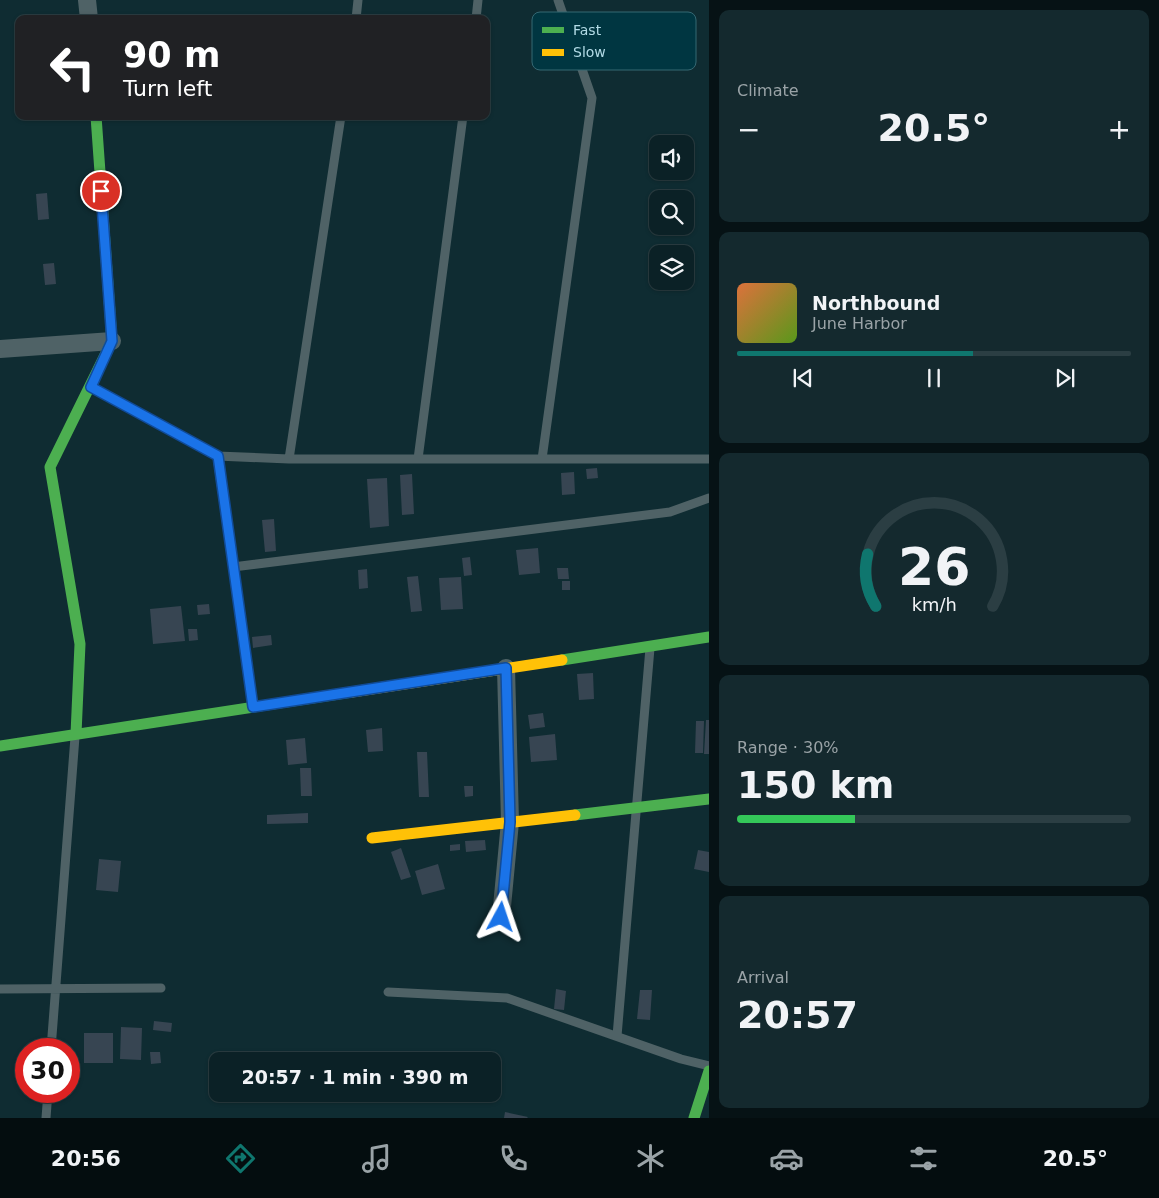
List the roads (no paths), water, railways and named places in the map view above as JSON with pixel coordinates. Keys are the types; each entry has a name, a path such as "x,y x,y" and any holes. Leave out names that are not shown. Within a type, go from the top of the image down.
{"street":[{"path":"87,0 89,15"},
{"path":"76,734 80,644 50,467 112,341 96,120"},
{"path":"0,349 112,341"},
{"path":"0,746 709,637"},
{"path":"501,917 510,822 506,668"},
{"path":"372,838 709,799"},
{"path":"694,1118 709,1072"}],"lane":[{"path":"356,15 358,0"},
{"path":"476,15 478,0"},
{"path":"558,0 562,12"},
{"path":"542,459 592,98 582,70"},
{"path":"289,459 340,120"},
{"path":"418,459 462,120"},
{"path":"91,387 218,456 289,459 709,459"},
{"path":"218,456 253,707"},
{"path":"233,567 670,512 709,498"},
{"path":"617,1036 650,646"},
{"path":"52,1038 76,734"},
{"path":"0,989 161,988"},
{"path":"388,992 507,998 682,1059 709,1066"},
{"path":"46,1118 47,1103"}]}
